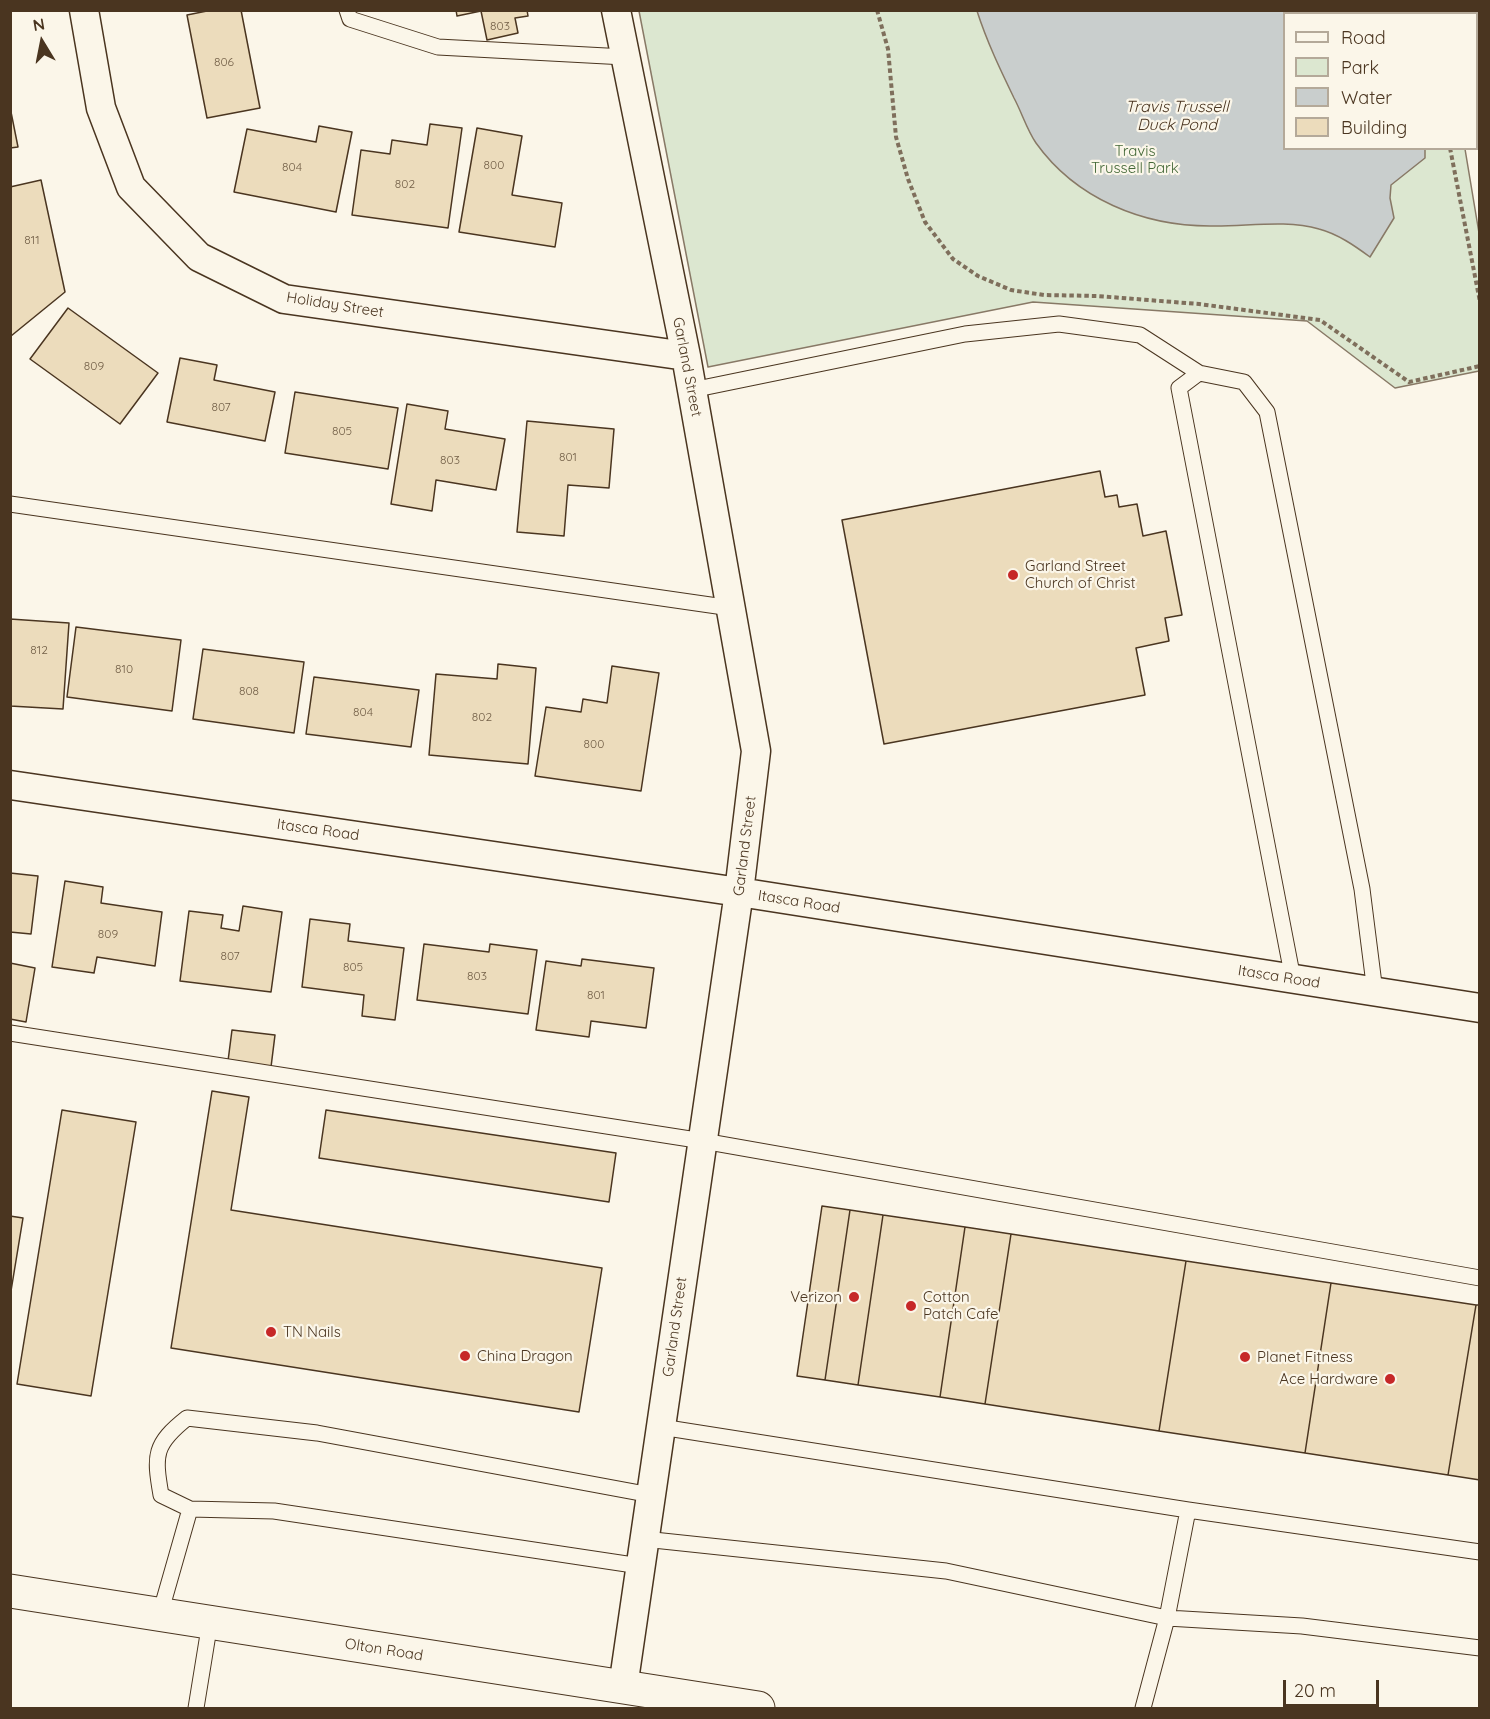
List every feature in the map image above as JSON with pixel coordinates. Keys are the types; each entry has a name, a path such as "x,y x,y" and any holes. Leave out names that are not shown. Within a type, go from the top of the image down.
{"main road":[{"name":"Olton Road","path":"10,1591 160,1614 622,1693 758,1708"}],"street":[{"name":"Holiday Street","path":"84,10 101,108 131,187 199,257 284,299 686,356"},
{"name":"Garland Street","path":"616,10 686,356 756,751 739,892 622,1693"},
{"name":"Itasca Road","path":"10,785 739,892 1479,1008"}],"lane":[{"path":"347,10 351,19 438,47 625,57"},
{"path":"692,390 965,334 1059,324 1140,335 1199,373 1244,382 1268,412 1362,889 1375,992"},
{"path":"1199,373 1179,387 1293,979"},
{"path":"10,504 731,608"},
{"path":"10,1033 703,1141 1479,1278"},
{"path":"651,1495 317,1433 187,1418 166,1435 155,1462 161,1495 190,1509 274,1511 642,1553 946,1571 1167,1618 1302,1626 1479,1648"},
{"path":"661,1427 1188,1510 1479,1552"},
{"path":"160,1614 190,1509"},
{"path":"1143,1708 1167,1618 1188,1510"},
{"path":"196,1708 210,1623"}],"path":[{"path":"877,10 888,49 896,137 908,179 925,222 953,259 978,276 1011,290 1044,296 1097,296 1199,304 1320,320 1409,382 1479,366"},
{"path":"1450,150 1479,302"}],"green space":[{"name":"Travis Trussell Park","path":"639,11 1442,12 1283,12 1283,150 1465,150 1479,233 1479,371 1395,388 1307,321 1033,302 708,367"}],"water":[{"name":"Travis Trussell Duck Pond","path":"977,11 1399,11 1283,12 1283,150 1425,150 1425,158 1391,185 1390,198 1394,218 1370,257 1340,237 1306,226 1293,224 1185,225 1136,215 1091,194 1052,163 1027,127"}],"building":[{"path":"212,10 241,10 260,108 207,118 187,15"},
{"path":"456,10 527,10 528,16 515,18 518,33 487,40 481,11 457,16"},
{"path":"10,107 18,147 10,148"},
{"path":"430,124 462,128 448,228 352,215 361,150 390,154 392,140 427,145"},
{"path":"319,126 352,132 336,212 234,192 247,129 316,142"},
{"path":"477,128 522,136 512,195 562,203 555,247 459,232"},
{"path":"41,180 65,292 11,336 10,187"},
{"path":"68,308 158,373 120,424 30,359"},
{"path":"180,358 217,365 214,380 275,392 265,441 167,422"},
{"path":"295,392 398,408 388,469 285,453"},
{"path":"407,404 448,411 445,429 505,439 496,490 436,480 432,511 391,504"},
{"path":"527,421 614,429 609,488 568,485 564,536 517,532"},
{"name":"Garland Street Church of Christ","path":"1100,471 1105,497 1117,495 1119,507 1137,504 1143,536 1166,531 1182,615 1165,618 1169,641 1136,648 1145,695 884,744 842,520"},
{"path":"10,619 69,623 63,709 10,706"},
{"path":"76,627 181,640 172,711 67,697"},
{"path":"203,649 304,662 294,733 193,719"},
{"path":"498,664 536,668 528,764 429,755 436,674 497,679"},
{"path":"612,666 659,673 641,791 535,776 546,707 581,712 583,699 607,703"},
{"path":"314,677 419,690 411,747 306,734"},
{"path":"10,873 38,876 31,934 10,932"},
{"path":"65,881 103,887 101,903 162,912 155,966 97,957 94,973 52,967"},
{"path":"243,906 282,912 271,992 180,981 189,911 223,915 221,928 239,931"},
{"path":"310,919 350,924 348,941 404,948 395,1020 362,1016 364,995 302,987"},
{"path":"424,944 489,952 490,944 537,950 528,1014 417,1000"},
{"path":"582,959 654,968 646,1028 591,1021 589,1037 536,1030 546,961 581,966"},
{"path":"10,963 35,968 26,1022 10,1019"},
{"path":"232,1030 275,1035 271,1067 228,1061"},
{"path":"212,1091 249,1097 231,1210 602,1268 579,1412 171,1348"},
{"path":"62,1110 136,1122 91,1396 17,1384"},
{"path":"326,1110 616,1153 609,1202 319,1158"},
{"path":"822,1206 850,1210 825,1380 797,1376"},
{"name":"Verizon","path":"850,1210 883,1215 858,1385 825,1380"},
{"name":"Cotton Patch Cafe","path":"883,1215 965,1227 940,1397 858,1385"},
{"path":"10,1216 23,1218 10,1297"},
{"path":"965,1227 1011,1234 985,1404 940,1397"},
{"path":"1011,1234 1186,1261 1159,1431 985,1404"},
{"name":"Planet Fitness","path":"1186,1261 1331,1283 1305,1453 1159,1431"},
{"name":"Ace Hardware","path":"1331,1283 1476,1305 1448,1475 1305,1453"},
{"path":"1476,1305 1480,1305 1480,1480 1448,1475"}],"place":[{"name":"Garland Street Church of Christ","path":"1013,575"},
{"name":"Verizon","path":"854,1297"},
{"name":"Cotton Patch Cafe","path":"911,1306"},
{"name":"TN Nails","path":"271,1332"},
{"name":"China Dragon","path":"465,1356"},
{"name":"Planet Fitness","path":"1245,1357"},
{"name":"Ace Hardware","path":"1390,1379"}]}
